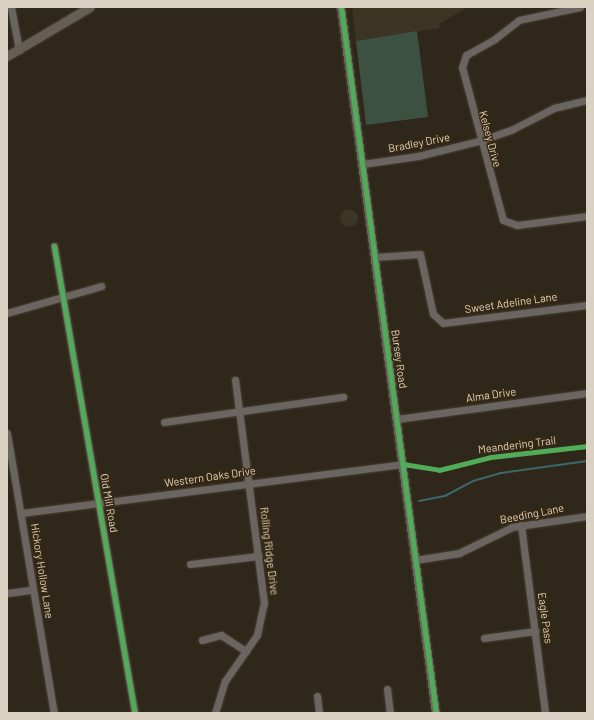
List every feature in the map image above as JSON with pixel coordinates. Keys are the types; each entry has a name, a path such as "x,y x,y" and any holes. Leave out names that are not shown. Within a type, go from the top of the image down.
{"main road":[{"path":"7,56 90,7"}],"street":[{"path":"11,7 19,50"},
{"name":"Bursey Road","path":"341,7 436,713"},
{"name":"Kelsey Drive","path":"580,7 519,20 464,58 464,83 500,214 506,223 517,226 587,216"},
{"name":"Bradley Drive","path":"362,164 418,156 479,141 511,130 554,108 587,100"},
{"name":"Old Mill Road","path":"54,246 135,713"},
{"name":"Sweet Adeline Lane","path":"375,257 420,254 433,314 438,321 449,323 587,305"},
{"path":"7,313 101,286"},
{"name":"Rolling Ridge Drive","path":"215,713 225,681 246,651 263,616 259,556 235,380"},
{"name":"Alma Drive","path":"397,419 587,393"},
{"path":"164,422 343,397"},
{"name":"Hickory Hollow Lane","path":"7,433 54,713"},
{"name":"Western Oaks Drive","path":"21,514 403,464"},
{"name":"Beeding Lane","path":"415,560 459,553 494,534 521,525 587,516"},
{"name":"Eagle Pass","path":"521,525 536,631 545,713"},
{"path":"190,564 259,556"},
{"path":"7,593 34,590"},
{"path":"484,638 536,631"},
{"path":"202,640 221,635 246,651"},
{"path":"387,689 390,713"},
{"path":"317,696 319,713"}],"shaded area":[{"path":"352,7 468,7 439,24 440,28 356,41"},
{"path":"349,209 355,212 358,218 355,224 349,227 343,224 340,218 343,212"}],"green space":[{"path":"417,31 428,117 366,125 356,41"}],"waterway":[{"path":"419,501 445,496 473,481 501,473 587,461"}],"cycle path":[{"path":"341,7 436,713"},
{"path":"54,246 135,713"},
{"name":"Meandering Trail","path":"403,464 439,470 491,457 587,446"}]}
